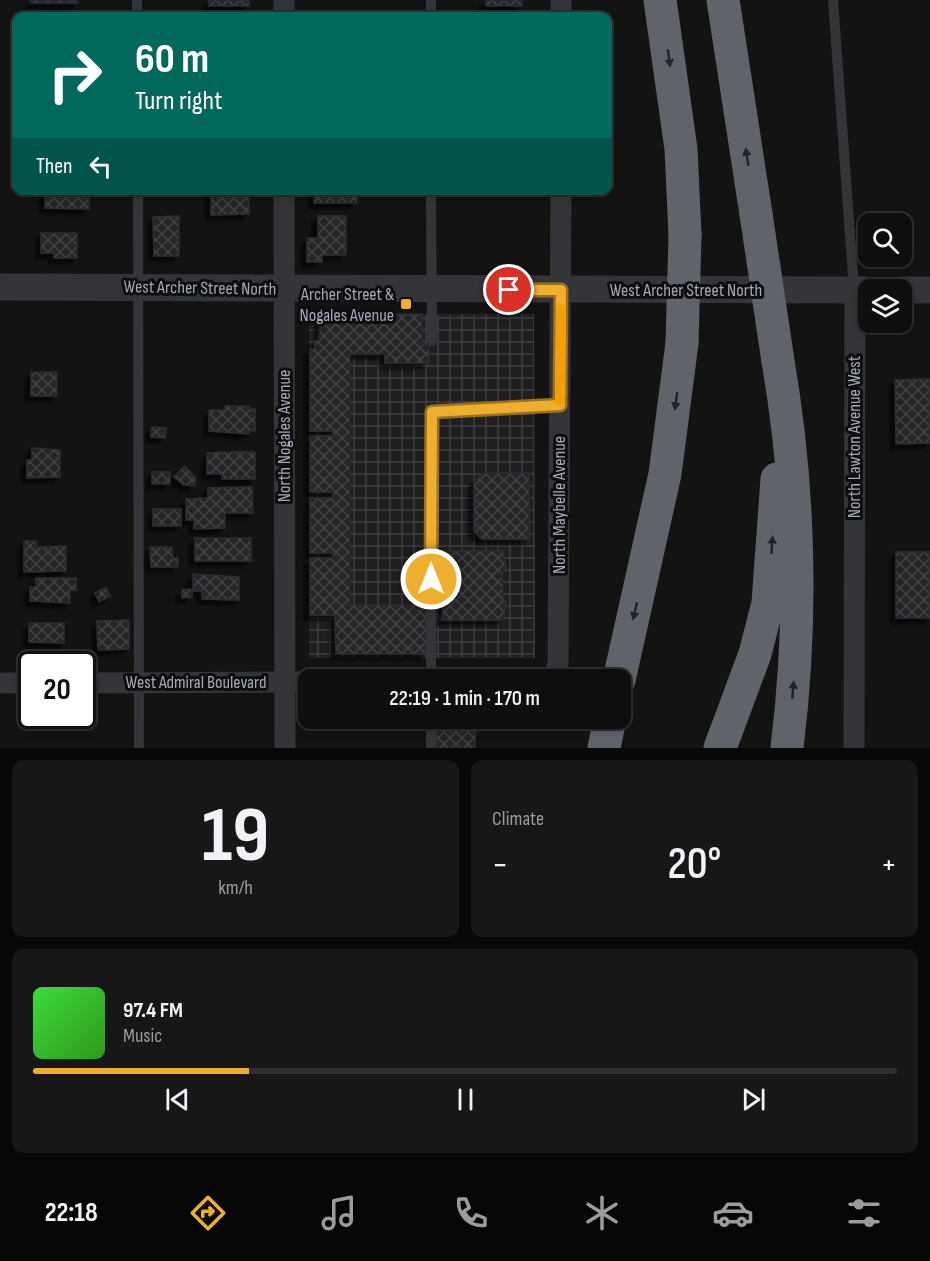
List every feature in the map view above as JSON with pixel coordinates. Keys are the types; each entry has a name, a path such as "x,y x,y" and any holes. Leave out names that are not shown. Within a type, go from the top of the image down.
{"highway":[{"path":"621,669 665,474 682,343 685,235 681,149 660,0"},
{"path":"723,0 793,467 799,581 795,675 787,748"},
{"path":"720,748 755,654 768,603 783,396"},
{"path":"604,748 608,729"}],"street":[{"name":"North Nogales Avenue","path":"284,195 285,748"},
{"name":"North Maybelle Avenue","path":"555,669 558,664 561,195"},
{"name":"West Archer Street North","path":"0,287 858,290"},
{"path":"912,290 930,290"},
{"name":"North Lawton Avenue West","path":"854,740 861,333"},
{"name":"West Admiral Boulevard","path":"96,683 298,682"},
{"path":"0,683 18,683"}],"lane":[{"name":"North Lawton Avenue West","path":"833,0 861,279"},
{"path":"138,195 139,748"},
{"path":"431,195 432,341"},
{"path":"431,669 432,412 560,405"},
{"path":"430,729 430,748"}],"shaded area":[{"path":"309,314 534,314 535,658 309,658"}],"building":[{"path":"31,0 78,0 78,3 31,3"},
{"path":"209,0 249,0 249,6 209,6"},
{"path":"486,0 522,0 522,6 486,6"},
{"path":"45,195 89,195 89,209 45,208"},
{"path":"211,195 249,195 249,214 211,215"},
{"path":"314,195 357,195 357,203 314,203"},
{"path":"179,216 179,256 154,256 153,217"},
{"path":"318,216 346,216 346,255 322,255 322,262 307,262 307,238 318,238"},
{"path":"41,233 77,233 77,258 54,258 54,253 41,253"},
{"path":"320,314 422,314 422,345 429,345 429,363 385,363 385,354 350,354 350,605 411,605 411,609 426,609 426,654 336,654 335,615 310,615 310,558 333,558 333,553 310,553 310,498 333,498 333,492 310,492 310,436 333,436 333,431 310,431 310,349 315,349 315,341 320,341"},
{"path":"31,372 57,372 57,396 31,396"},
{"path":"930,379 930,443 896,444 895,380"},
{"path":"225,406 250,406 250,409 255,409 255,431 249,431 249,434 209,431 209,410 224,410"},
{"path":"152,427 166,428 165,438 151,437"},
{"path":"32,448 60,450 60,477 27,478 27,460 32,460"},
{"path":"255,452 255,479 222,479 222,474 207,474 207,453"},
{"path":"184,466 195,476 195,486 184,485 174,477"},
{"path":"152,472 170,472 170,484 152,484"},
{"path":"484,473 529,473 529,539 482,539 474,531 474,481"},
{"path":"252,487 253,513 225,513 225,528 194,529 194,520 186,520 186,499 208,498 208,488"},
{"path":"153,509 181,509 181,526 153,526"},
{"path":"195,538 251,538 251,561 195,561"},
{"path":"24,541 37,541 37,547 66,546 66,571 24,572"},
{"path":"150,547 172,547 173,558 178,558 178,567 151,567"},
{"path":"441,551 503,551 506,571 502,574 503,599 506,603 503,620 442,620 445,580 441,580"},
{"path":"896,552 930,552 930,618 896,618"},
{"path":"193,574 239,577 239,600 202,599 202,591 193,591"},
{"path":"36,578 76,578 76,590 70,590 70,603 30,601 30,587 36,587"},
{"path":"106,587 110,596 99,602 95,593"},
{"path":"192,589 192,597 182,598 182,590"},
{"path":"129,620 129,649 98,650 97,621"},
{"path":"29,623 64,623 64,643 29,642"},
{"path":"437,729 476,729 475,748 436,748"}],"slow traffic":[{"path":"560,401 561,309"}],"place":[{"name":"Archer Street & Nogales Avenue","path":"406,304"}],"route":[{"path":"431,579 432,412 560,405 561,290 509,290"}]}
